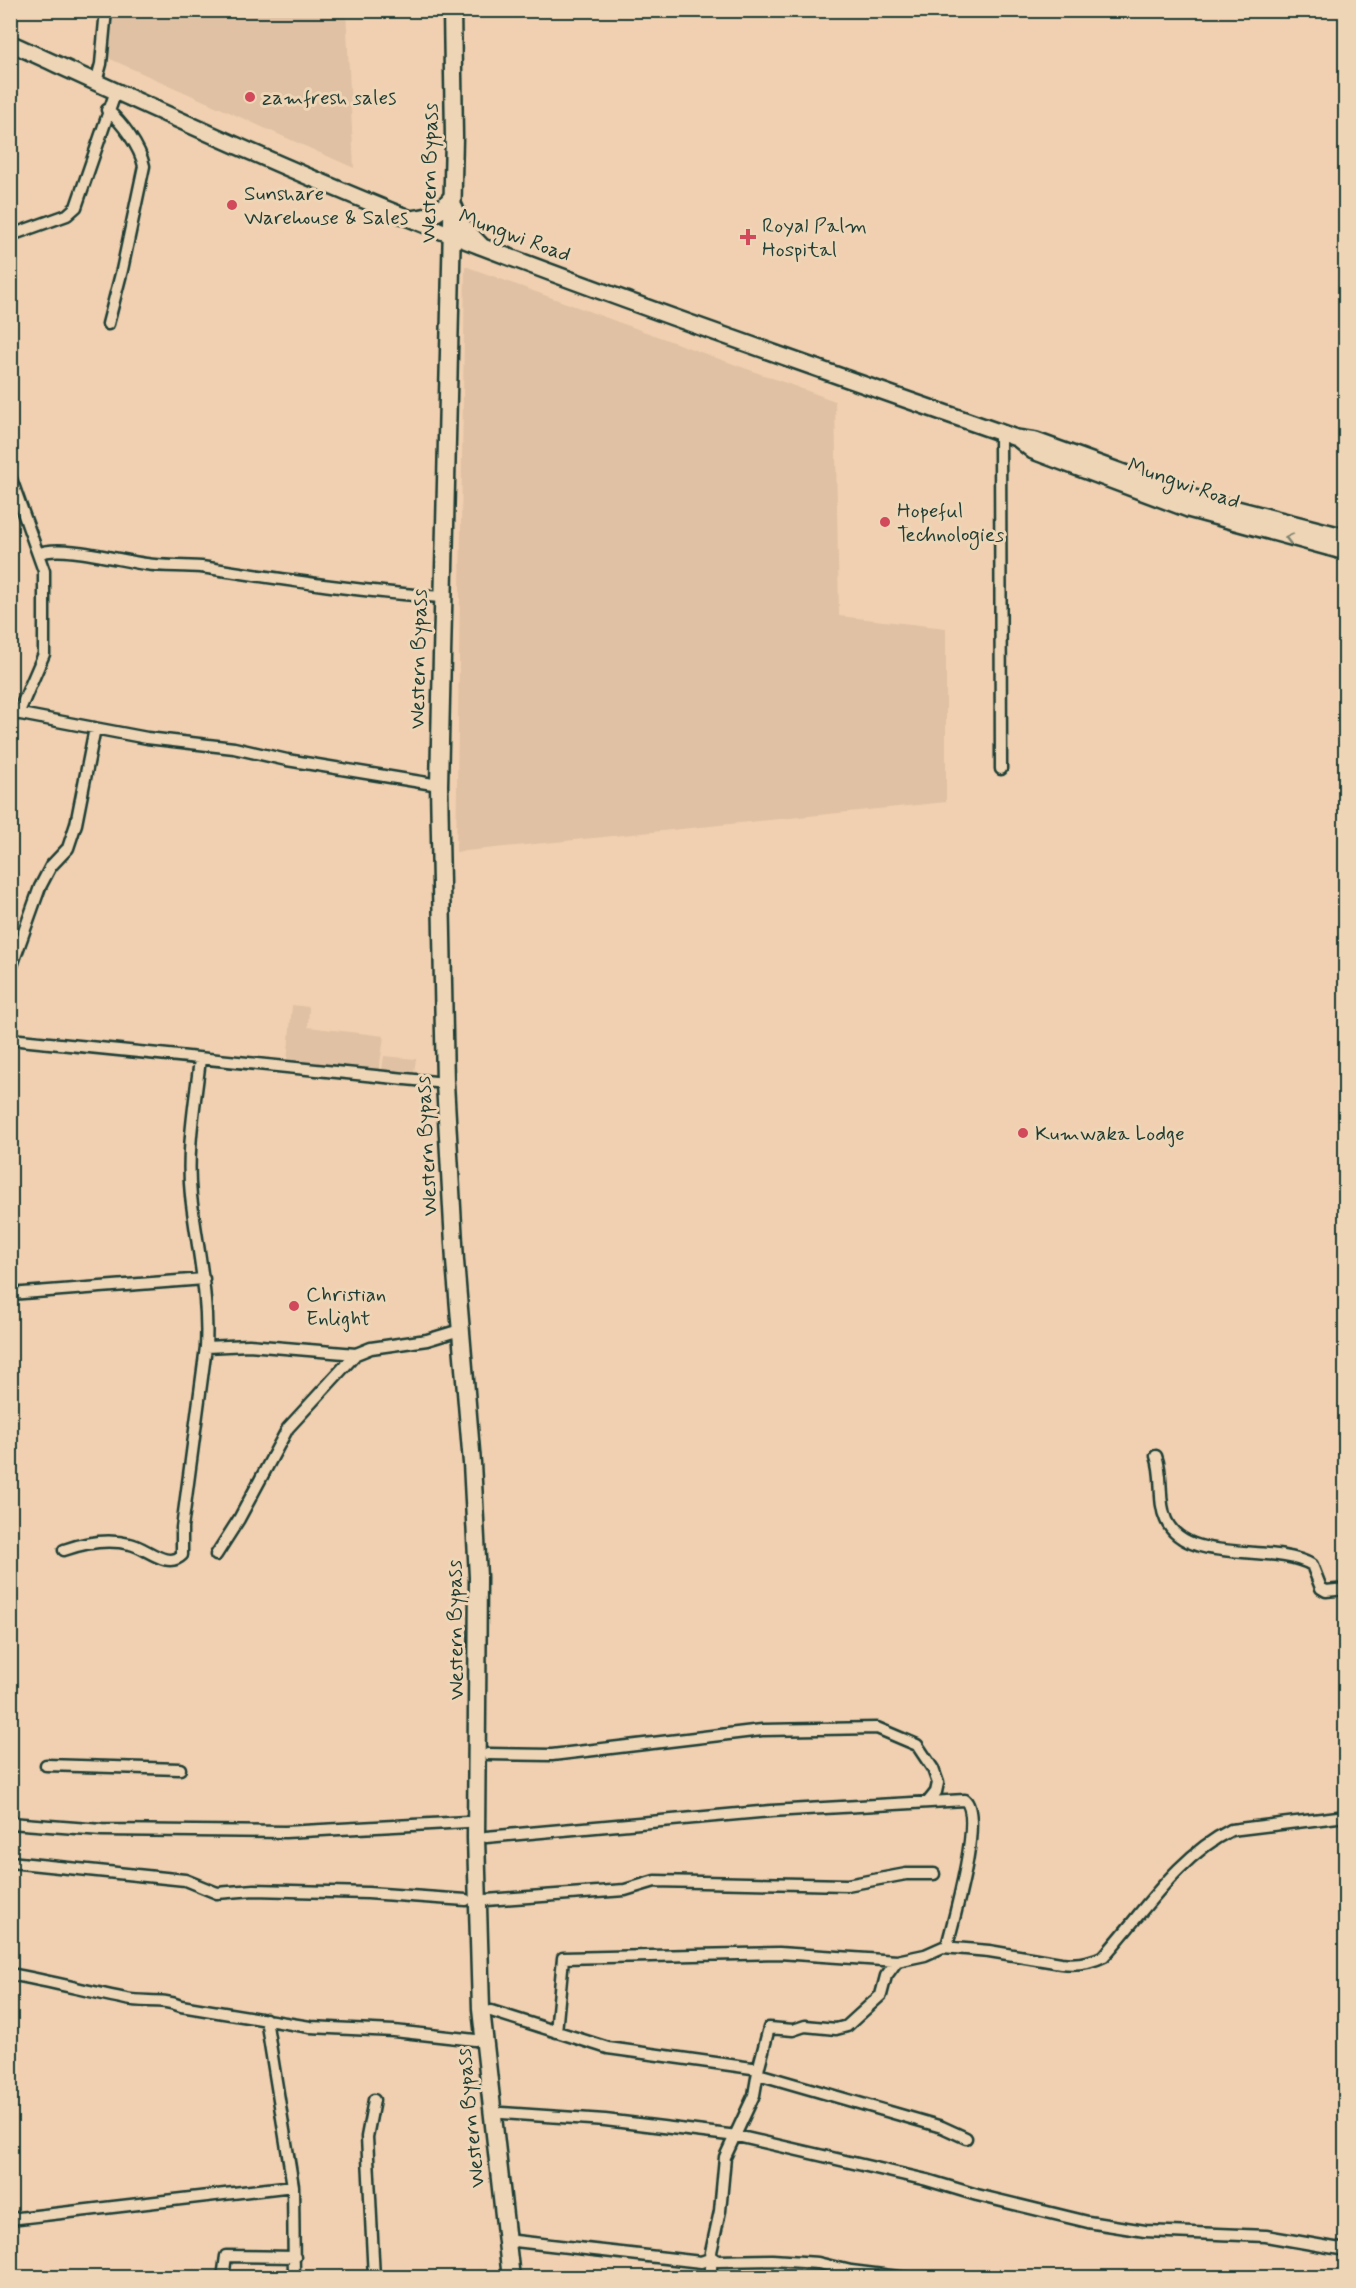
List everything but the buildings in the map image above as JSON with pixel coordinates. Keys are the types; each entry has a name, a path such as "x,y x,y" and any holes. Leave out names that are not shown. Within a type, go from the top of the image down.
{"main road":[{"name":"Western Bypass","path":"452,10 454,138 441,597 439,785 445,1083 478,1577 476,1838 481,2009 512,2277"},
{"name":"Mungwi Road","path":"10,43 266,158 450,234 739,340 1016,438 1036,441 1190,497 1346,537"},
{"path":"414,219 430,217 443,210 452,197"},
{"path":"449,265 463,252 480,245 461,225 452,197"},
{"name":"Mungwi Road","path":"1016,438 1034,451 1188,509 1346,552"}],"street":[{"path":"96,82 101,64 106,10"},
{"path":"14,234 67,215 76,207 107,110 116,91"},
{"path":"107,110 120,124 142,157 144,166 108,324"},
{"path":"1000,432 1000,769"},
{"path":"10,476 44,571 44,654 14,713 147,738 234,748 286,760 439,785"},
{"path":"38,554 55,549 145,564 202,568 246,576 380,593 441,597"},
{"path":"10,971 40,887 51,866 68,848 76,824 95,728"},
{"path":"10,1039 445,1083"},
{"path":"64,1550 78,1545 116,1542 143,1548 164,1559 172,1560 182,1555 182,1528 188,1474 207,1347 208,1318 191,1195 189,1155 200,1059"},
{"path":"10,1294 204,1279"},
{"path":"216,1555 239,1519 288,1428 356,1354 371,1348 427,1340 460,1330"},
{"path":"207,1347 249,1345 356,1354"},
{"path":"1156,1456 1161,1467 1162,1506 1166,1521 1176,1535 1187,1542 1202,1546 1290,1557 1312,1565 1321,1588 1346,1589"},
{"path":"488,1755 552,1755 762,1731 877,1728 917,1745 933,1769 938,1783 936,1792 928,1802"},
{"path":"46,1765 180,1770"},
{"path":"486,1837 771,1811 966,1800 971,1807 972,1821 965,1875 948,1946"},
{"path":"556,2032 563,1958 779,1953 897,1961 948,1946 1068,1964 1093,1961 1104,1956 1175,1873 1218,1836 1231,1830 1346,1816"},
{"path":"10,1823 102,1830 285,1832 467,1822"},
{"path":"10,1862 184,1880 217,1893 254,1890 368,1893 466,1900"},
{"path":"486,1900 625,1890 655,1881 847,1885 906,1874 934,1874"},
{"path":"710,2277 711,2252 720,2211 725,2157 737,2136 754,2095 762,2046 769,2028 793,2030 805,2026 836,2030 847,2026 881,1995 886,1976 897,1961"},
{"path":"10,1974 78,1986 128,2000 167,2000 181,2006 310,2026 394,2031 475,2040"},
{"path":"491,2011 608,2048 752,2068 942,2127 966,2138"},
{"path":"266,2019 293,2186 294,2277"},
{"path":"374,2100 367,2137 374,2277"},
{"path":"502,2112 605,2120 737,2136 927,2180 967,2193 1088,2222 1145,2231 1266,2236 1346,2250"},
{"path":"10,2219 293,2186"},
{"path":"515,2241 701,2262 712,2258 718,2261 772,2260 818,2264 851,2271 907,2277"},
{"path":"223,2277 226,2256 295,2258"}],"shaded area":[{"path":"110,11 346,11 354,168 108,58"},
{"path":"465,266 835,401 839,616 946,628 946,802 456,852"},
{"path":"292,1005 309,1007 308,1027 384,1036 379,1071 287,1063"},
{"path":"384,1056 416,1059 414,1072 382,1070"}],"place":[{"name":"zamfresh sales","path":"250,97"},
{"name":"Sunshare Warehouse & Sales","path":"232,205"},
{"name":"Royal Palm Hospital","path":"748,237"},
{"name":"Hopeful Technologies","path":"885,522"},
{"name":"Kumwaka Lodge","path":"1023,1133"},
{"name":"Christian Enlight","path":"294,1306"}]}
